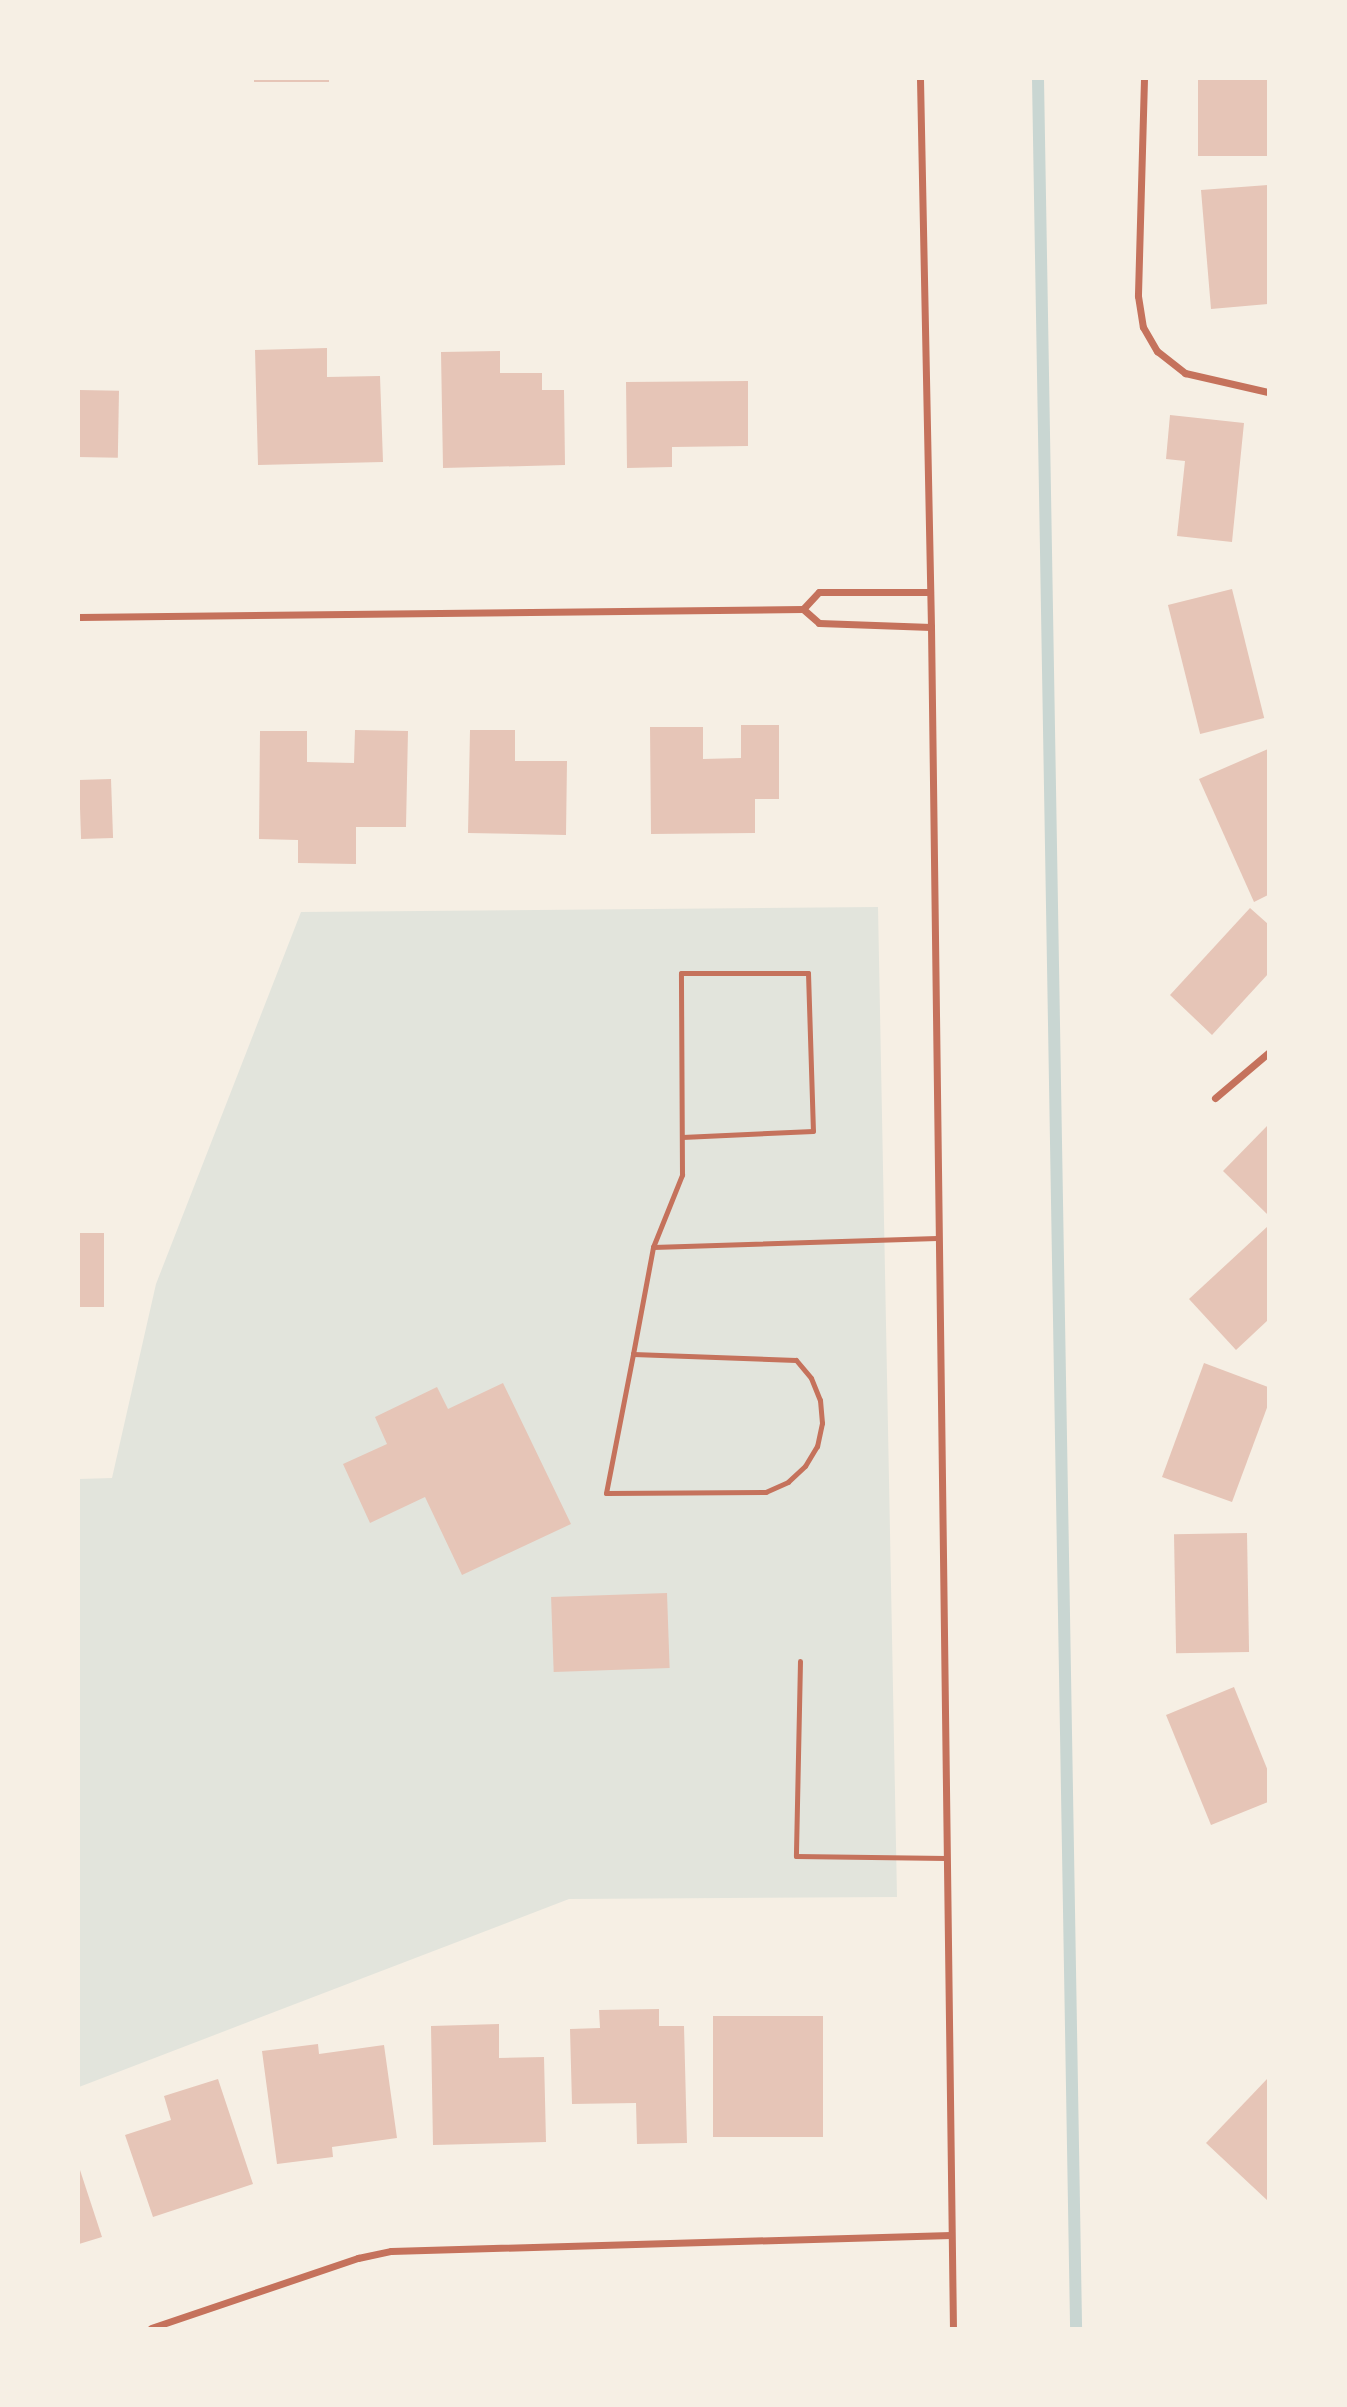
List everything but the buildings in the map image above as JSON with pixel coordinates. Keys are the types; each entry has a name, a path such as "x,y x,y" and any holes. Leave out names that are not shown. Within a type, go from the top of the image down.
{"street":[{"path":"920,79 931,627 953,2328"},
{"path":"1144,79 1138,296 1143,327 1157,351 1185,373 1268,392"},
{"path":"803,608 819,592 930,592"},
{"path":"79,617 803,608 819,623 931,627"},
{"path":"1214,1098 1268,1053"},
{"path":"151,2328 358,2258 391,2251 951,2235"}],"lane":[{"path":"633,1354 796,1360 811,1378 820,1400 822,1423 817,1446 805,1466 788,1482 766,1492 606,1493 653,1247 682,1175 681,973 808,973 813,1131 682,1137"},
{"path":"653,1247 937,1238"},
{"path":"800,1661 796,1856 946,1858"}],"shaded area":[{"path":"878,907 897,1897 569,1899 79,2087 79,1479 112,1478 156,1284 301,912"}],"waterway":[{"path":"1038,79 1076,2328"}]}
